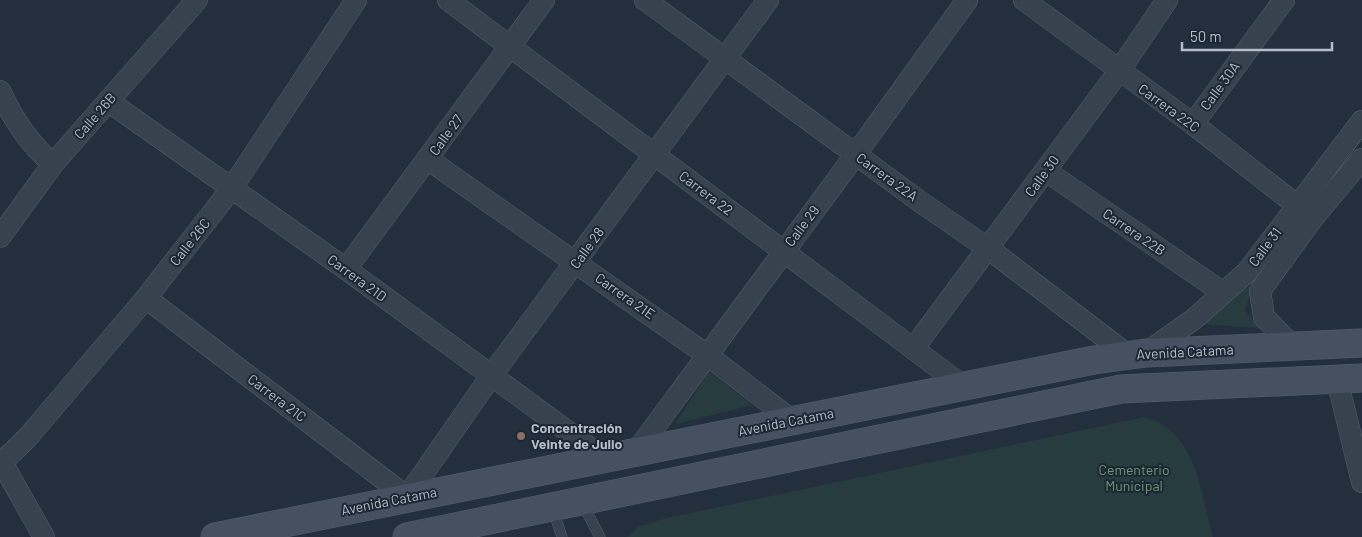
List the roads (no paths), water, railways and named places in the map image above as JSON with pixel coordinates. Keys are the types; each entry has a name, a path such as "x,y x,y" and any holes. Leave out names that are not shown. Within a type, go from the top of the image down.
{"main road":[{"name":"Avenida Catama","path":"215,537 1094,360 1137,354 1362,343"},
{"path":"406,537 1121,389 1350,378"}],"street":[{"name":"Calle 26B","path":"0,237 53,164 197,0"},
{"name":"Calle 26C","path":"1,462 28,437 146,298 232,188 356,0"},
{"name":"Carrera 22","path":"448,0 963,386"},
{"name":"Calle 27","path":"346,269 429,160 544,0"},
{"name":"Carrera 22A","path":"645,0 856,154 1137,354"},
{"name":"Calle 28","path":"408,498 491,376 577,262 653,154 727,58 768,0"},
{"name":"Calle 29","path":"636,452 967,0"},
{"name":"Carrera 22C","path":"1024,0 1192,124 1313,218"},
{"name":"Calle 30","path":"913,349 1119,71 1167,0"},
{"name":"Calle 30A","path":"1192,124 1284,0"},
{"name":"Carrera 21D","path":"108,101 346,269 604,458"},
{"path":"3,105 41,154 53,164"},
{"name":"Calle 31","path":"1137,354 1194,319 1222,292 1247,272 1362,121"},
{"name":"Calle 31","path":"1292,346 1264,316 1261,308 1260,291 1313,218 1362,159"},
{"name":"Carrera 21E","path":"429,160 707,355 793,421"},
{"name":"Carrera 22B","path":"1046,171 1222,292"},
{"name":"Carrera 21C","path":"146,298 408,498"},
{"path":"1350,378 1362,482"},
{"path":"1,462 44,537"}],"lane":[{"path":"581,500 600,537"},
{"path":"551,507 562,537"}],"place":[{"name":"Concentración Veinte de Julio","path":"521,436"}],"park label":[{"name":"Cementerio Municipal","path":"1134,478"}]}
